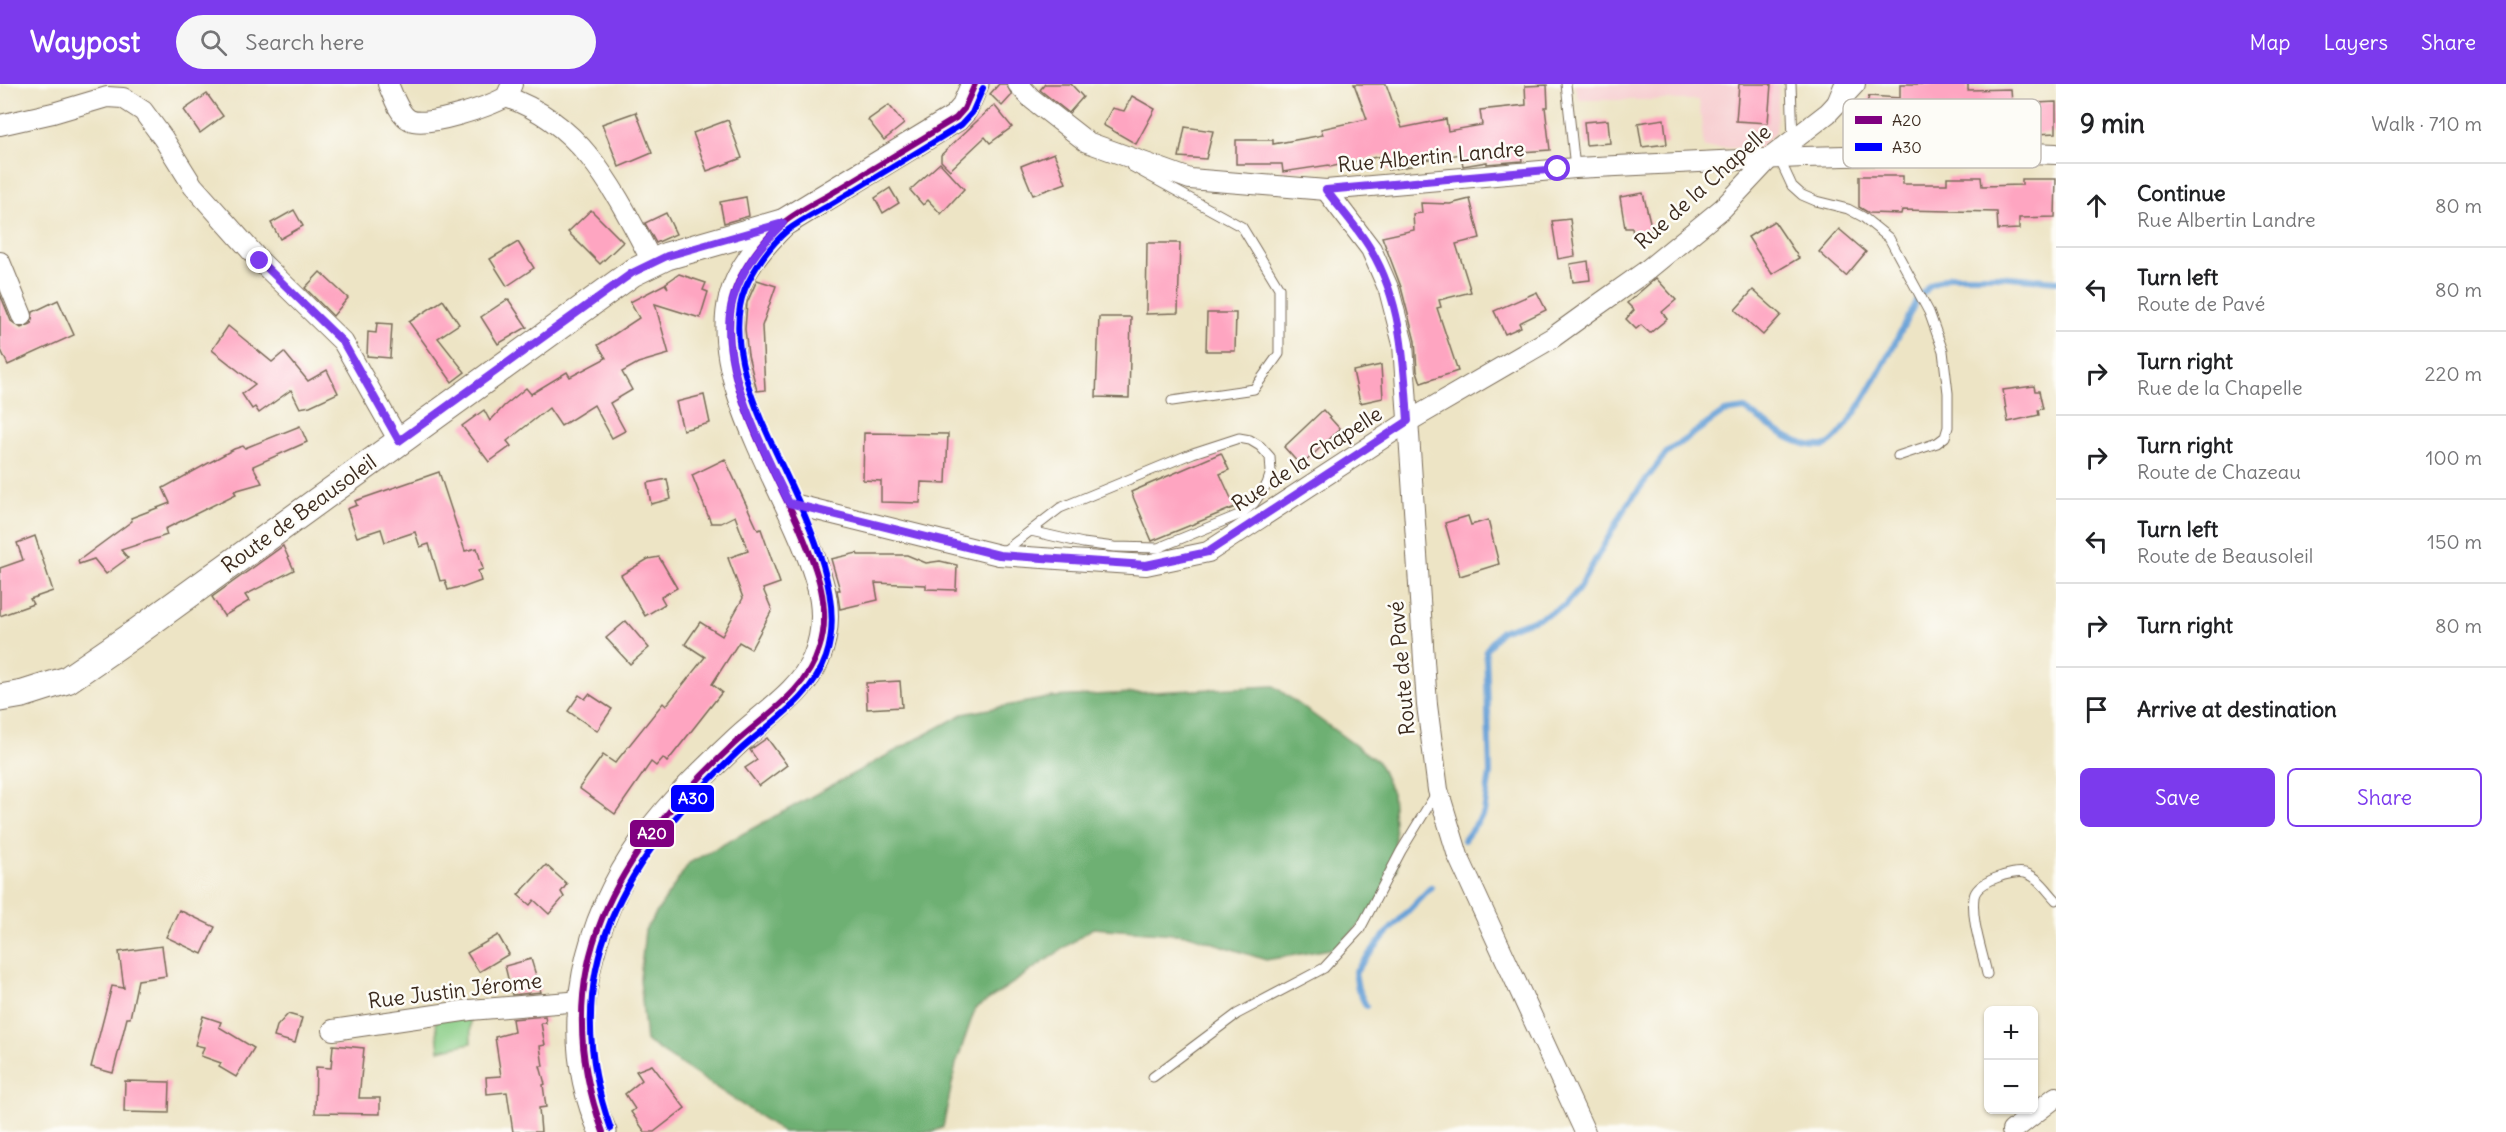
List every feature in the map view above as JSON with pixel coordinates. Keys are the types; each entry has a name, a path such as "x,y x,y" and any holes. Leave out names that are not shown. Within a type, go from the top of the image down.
{"main road":[{"path":"603,1132 585,1085 579,1027 593,946 614,894 635,855 686,790 795,690 816,660 824,621 821,582 789,503 760,442 737,380 730,339 732,301 739,282 761,245 783,223 956,118 964,109 975,84"},
{"name":"Route de Beausoleil","path":"0,698 23,694 67,680 137,632 632,273 667,256 783,223"}],"street":[{"path":"388,84 402,113 409,120 420,122 472,113 509,90 526,104 551,119 581,145 617,199 653,263"},
{"name":"Rue Albertin Landre","path":"1018,84 1032,99 1087,142 1190,179 1326,190 1575,168 1843,156"},
{"name":"Rue de la Chapelle","path":"789,503 999,555 1146,565 1208,552 1408,421 1552,338 1627,285 1723,208 1793,140 1827,113 1855,84"},
{"path":"0,125 53,113 107,97 123,98 142,111 163,138 193,186 260,261 343,342 399,441"},
{"name":"Rue Albertin Landre","path":"2041,153 2056,154"},
{"name":"Route de Pavé","path":"1326,190 1371,249 1389,290 1403,344 1427,705 1438,790 1458,856 1585,1132"},
{"path":"0,262 22,316"},
{"name":"Rue Justin Jérome","path":"333,1030 470,1010 582,1001"},
{"path":"2012,1131 2056,1097"}],"lane":[{"path":"1566,84 1575,168"},
{"path":"1791,84 1793,140"},
{"path":"1827,113 1839,84"},
{"path":"1087,142 1242,227 1280,288 1279,354 1254,389 1172,401"},
{"path":"1774,158 1792,186 1802,195 1848,209 1863,217 1889,238 1929,312 1943,351 1948,393 1948,427 1945,437 1937,443 1898,456"},
{"path":"999,555 1060,508 1193,453 1239,438 1250,440 1260,446 1269,457 1271,472 1267,484 1254,503 1241,514 1158,548 1114,547 1083,543 1031,531"},
{"path":"1153,1077 1238,1014 1324,968 1360,929 1401,851 1438,790"},
{"path":"1987,974 1975,915 1974,894 1981,884 2006,875 2024,873 2038,880 2056,900"}],"shaded area":[{"path":"1574,84 1779,84 1776,132 1760,148 1704,148 1699,100 1579,100"}],"green space":[{"path":"1274,686 1378,762 1392,793 1397,869 1370,915 1336,948 1266,960 1189,935 1093,928 975,1009 956,1064 943,1127 933,1132 783,1132 646,1041 640,979 645,930 689,863 963,714 1053,697"},
{"path":"470,1010 471,1043 439,1050 435,1014"}],"building":[{"path":"999,84 1006,84 1012,95 1002,106 990,94"},
{"path":"1045,84 1071,84 1083,97 1069,113 1040,90"},
{"path":"1354,84 1386,84 1402,128 1446,119 1448,131 1482,125 1480,110 1526,105 1525,86 1547,85 1548,107 1545,107 1550,150 1521,152 1522,161 1487,164 1487,162 1463,166 1461,154 1411,162 1412,166 1388,170 1386,155 1330,167 1329,165 1283,172 1282,164 1236,164 1236,140 1273,140 1273,144 1323,135 1321,129 1367,119"},
{"path":"1739,84 1771,84 1768,123 1736,121"},
{"path":"1900,84 1968,84 1968,90 2011,89 2012,99 1868,99 1869,96 1900,98"},
{"path":"207,94 223,116 200,133 184,110"},
{"path":"1132,96 1155,109 1136,144 1103,125 1112,108 1124,111"},
{"path":"2056,102 2056,133 2041,134 2041,103"},
{"path":"889,105 904,124 884,140 868,120"},
{"path":"994,105 1012,127 990,143 985,137 950,170 941,161 941,155"},
{"path":"636,112 652,153 619,167 602,124"},
{"path":"1664,119 1667,144 1642,147 1638,123"},
{"path":"728,120 742,158 707,171 693,133"},
{"path":"1608,120 1610,143 1586,145 1584,122"},
{"path":"1185,127 1213,131 1206,159 1179,157"},
{"path":"1054,153 1066,183 1033,195 1021,166"},
{"path":"940,163 964,189 941,214 928,200 923,205 910,190"},
{"path":"1859,176 1903,176 1903,184 1947,184 1947,177 1981,177 1982,186 2022,185 2022,179 2056,179 2055,217 2019,218 2019,229 1998,230 1997,212 1902,210 1901,214 1869,213 1859,207"},
{"path":"890,188 899,203 883,213 875,198"},
{"path":"1643,193 1652,230 1633,234 1632,228 1625,228 1620,197"},
{"path":"746,197 749,216 724,223 720,202"},
{"path":"1470,199 1480,238 1456,244 1471,292 1439,300 1441,307 1437,308 1458,371 1421,383 1417,371 1415,341 1401,287 1382,237 1414,230 1413,214 1422,213 1421,203 1450,204"},
{"path":"294,210 303,226 280,239 271,223"},
{"path":"591,210 623,242 600,264 568,232"},
{"path":"666,213 676,234 656,243 645,223"},
{"path":"1570,219 1575,256 1558,259 1552,221"},
{"path":"1774,221 1799,258 1772,274 1748,237"},
{"path":"1839,229 1866,252 1846,276 1819,252"},
{"path":"518,242 534,268 507,286 490,259"},
{"path":"1147,243 1180,243 1178,313 1146,314"},
{"path":"1588,261 1590,280 1573,282 1570,264"},
{"path":"320,272 348,298 333,316 305,288"},
{"path":"679,274 706,283 703,290 708,292 700,318 655,304 669,354 638,363 622,372 632,390 610,403 625,431 612,438 594,405 561,426 549,408 507,441 511,446 489,462 462,426 484,410 490,421 526,388 531,394 567,372 570,377 606,358 598,345 639,318 630,302 665,284 668,288 666,283"},
{"path":"1656,278 1676,300 1662,312 1667,319 1650,333 1641,325 1636,329 1626,319 1634,310 1627,303"},
{"path":"757,280 776,286 762,326 765,390 757,391 748,355 745,329 747,303"},
{"path":"1753,290 1781,315 1763,335 1735,310"},
{"path":"1537,292 1546,310 1519,323 1521,327 1505,334 1494,311"},
{"path":"0,294 11,321 21,328 31,324 33,312 58,300 74,335 8,365 0,348"},
{"path":"508,299 527,327 498,344 481,317"},
{"path":"443,300 459,324 438,338 465,372 452,382 409,322"},
{"path":"1207,313 1236,313 1235,351 1206,351"},
{"path":"1099,317 1131,317 1129,398 1096,397"},
{"path":"377,323 392,324 390,358 367,356 368,332 376,333"},
{"path":"228,326 272,362 284,352 308,381 327,370 338,393 310,406 300,408 291,390 259,413 255,407 252,409 242,394 255,384 212,350"},
{"path":"1381,365 1383,398 1360,403 1353,371"},
{"path":"2034,386 2035,391 2039,391 2043,409 2038,410 2039,415 2008,422 2003,390"},
{"path":"704,395 710,423 683,430 676,402"},
{"path":"1323,410 1340,429 1301,466 1284,447"},
{"path":"300,426 307,442 253,466 262,483 234,491 236,494 165,529 167,535 121,550 128,558 106,574 94,559 79,564 78,561 132,521 131,518 170,503 163,488 234,449 243,446 245,448"},
{"path":"864,433 948,434 946,483 921,482 920,503 881,502 881,481 863,480"},
{"path":"1221,453 1229,470 1220,474 1235,507 1152,541 1131,492"},
{"path":"725,459 758,530 761,529 780,583 763,589 772,610 751,649 739,642 712,684 722,692 667,762 663,758 656,766 651,762 615,814 579,788 603,755 615,763 663,703 666,706 705,657 685,644 700,622 722,636 743,598 728,558 748,551 735,516 721,523 711,523 692,475"},
{"path":"439,472 465,551 477,548 483,569 478,571 481,581 448,590 445,580 440,581 429,544 420,547 415,532 385,542 381,529 357,537 347,509 357,505 355,501"},
{"path":"667,479 671,499 651,504 647,483"},
{"path":"1468,516 1471,525 1488,520 1499,564 1460,576 1445,523"},
{"path":"35,536 53,591 30,599 33,604 0,616 0,568 23,560 17,543"},
{"path":"283,546 294,570 245,595 249,601 224,616 212,597"},
{"path":"857,553 858,555 907,555 926,563 940,561 957,565 956,590 926,589 926,585 875,583 878,600 840,609 837,590 840,590 831,559"},
{"path":"659,557 677,588 661,597 665,604 645,616 621,575 648,559"},
{"path":"626,621 649,648 630,664 606,638"},
{"path":"900,681 902,707 867,709 866,683"},
{"path":"589,694 612,709 597,731 568,711 579,695 585,699"},
{"path":"767,738 787,765 759,786 745,768 757,760 750,750"},
{"path":"546,865 567,884 561,892 564,897 549,914 534,900 530,905 518,895"},
{"path":"179,910 215,927 202,954 166,937"},
{"path":"498,935 509,954 479,972 467,953"},
{"path":"162,946 166,976 138,980 130,1018 127,1018 113,1073 91,1067 112,986 124,988 119,952"},
{"path":"531,959 541,992 512,995 505,966"},
{"path":"288,1014 302,1018 295,1043 274,1037 277,1026"},
{"path":"203,1016 221,1022 219,1027 254,1048 236,1077 219,1067 221,1063 201,1056 204,1047 195,1045"},
{"path":"545,1016 546,1023 541,1023 545,1045 540,1046 543,1066 540,1066 545,1084 543,1085 546,1107 539,1108 541,1132 513,1132 507,1092 487,1094 486,1077 501,1076 495,1037 514,1032 512,1019"},
{"path":"333,1045 364,1048 359,1098 380,1098 380,1114 315,1113 316,1067 331,1068"},
{"path":"652,1065 685,1108 654,1132 645,1132 631,1112 635,1109 625,1094 642,1080 636,1071"},
{"path":"125,1081 170,1082 169,1113 124,1112"}],"waterway":[{"path":"1464,840 1484,813 1490,773 1486,650 1501,631 1539,618 1564,606 1578,590 1627,505 1667,452 1724,412 1745,409 1792,439 1812,446 1823,446 1833,440 1846,426 1874,382 1916,301 1929,286 1950,276 1997,276 2056,281"},
{"path":"1366,1006 1358,989 1355,972 1385,935 1431,887"}],"transit line":[{"name":"A20","path":"603,1132 587,1073 582,1018 587,967 602,918 625,872 656,828 692,786 734,744 783,702 805,678 813,664 823,634 821,588 812,558 758,440 735,373 730,340 731,308 740,278 758,250 782,224 956,118 964,109 975,84"},
{"name":"A30","path":"611,1129 595,1071 591,1017 596,967 611,920 634,875 664,832 699,791 740,750 801,697 811,685 826,657 832,624 829,588 819,552 805,515 756,407 745,374 738,332 739,310 745,289 763,257 788,230 961,125 972,113 983,88"}],"route":[{"path":"260,261 343,342 399,441 632,273 667,256 783,223 761,245 739,282 732,301 730,339 737,380 760,442 789,503 999,555 1146,565 1208,552 1408,421 1403,344 1389,290 1371,249 1326,190 1558,169"}]}
